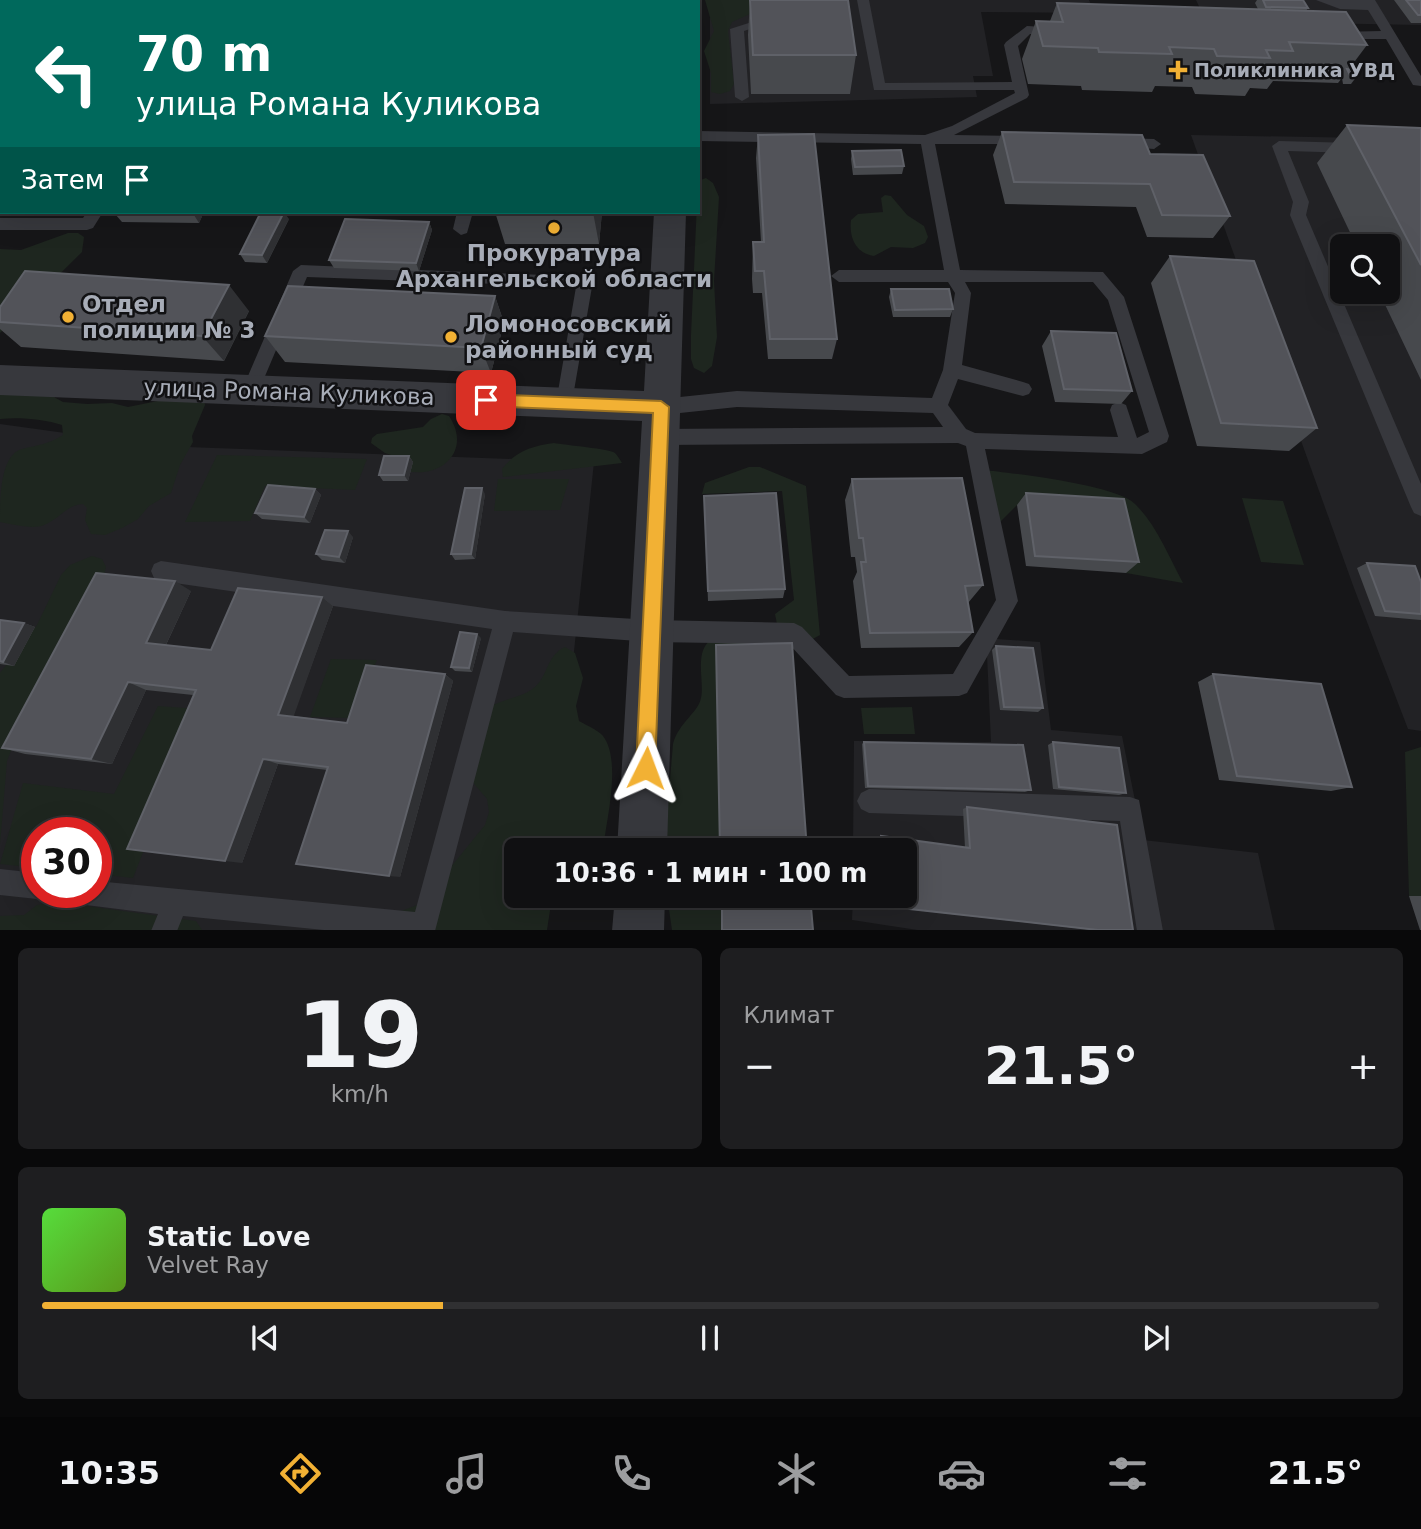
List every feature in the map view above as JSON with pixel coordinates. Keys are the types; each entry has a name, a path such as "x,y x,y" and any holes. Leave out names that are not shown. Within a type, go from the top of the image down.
{"street":[{"path":"643,838 670,214"},
{"name":"улица Романа Куликова","path":"0,380 565,403 661,422"},
{"path":"638,930 639,908"}],"lane":[{"path":"742,97 737,29 762,23 761,0"},
{"path":"863,0 879,87 1020,86"},
{"path":"1322,0 1340,5 1371,3 1419,82"},
{"path":"927,139 957,129 1022,95 1012,45 1027,30 1067,31"},
{"path":"1322,37 1390,35"},
{"path":"700,135 1036,142"},
{"path":"927,139 953,275 963,293 952,370 938,406"},
{"path":"1101,143 1154,144"},
{"path":"1373,149 1279,146 1301,202 1298,215 1421,507"},
{"path":"0,225 87,225 94,214"},
{"path":"461,229 465,214"},
{"path":"251,390 301,271 585,281 565,403"},
{"path":"661,422 1130,446 1142,446 1160,436 1116,297 1097,276 839,276"},
{"path":"952,370 1023,389"},
{"path":"161,570 505,621 652,631 794,634 844,687 959,685 1007,601 966,438 938,406 737,399 661,422"},
{"path":"1119,410 1130,446"},
{"path":"112,896 175,904 424,926 505,621"},
{"path":"869,801 1130,809 1150,930"},
{"path":"0,882 21,884"},
{"path":"164,930 175,904"}],"shaded area":[{"path":"705,0 750,0 752,13 732,22 728,31 734,84 730,91 720,94 711,92 711,73 704,51 714,31"},
{"path":"710,0 1089,0 1095,13 981,12 993,76 973,76 977,97 710,104"},
{"path":"1196,0 1421,0 1421,25 1206,21"},
{"path":"1191,135 1421,139 1421,731 1408,729 1354,588"},
{"path":"706,178 713,183 719,197 714,281 717,337 712,366 704,373 694,368 691,359 700,180"},
{"path":"885,195 891,196 907,215 924,226 928,237 925,243 913,248 891,247 874,256 858,248 852,238 851,220 858,214 883,212 881,198"},
{"path":"68,233 78,233 84,237 82,252 0,333 0,249 21,250"},
{"path":"0,388 52,396 63,402 87,404 112,403 128,407 163,400 204,400 205,405 192,436 193,442 180,465 171,493 149,506 138,519 122,528 105,535 91,534 85,520 87,508 83,504 39,526 0,522 3,479 9,460 22,449 63,435 62,425 55,423 31,419 0,419"},
{"path":"442,414 449,416 457,440 450,459 431,471 406,471 397,457 385,453 371,443 377,434 423,427"},
{"path":"0,424 159,446 594,462 554,838 504,838 504,908 526,908 545,930 0,930"},
{"path":"554,443 612,452 622,463 503,477 502,469 519,454"},
{"path":"217,455 367,459 355,490 265,486 250,521 185,522"},
{"path":"749,467 760,467 806,486 820,635 789,652 725,838 665,838 673,744 679,730 701,698 704,649 708,642 721,636 748,645 762,645 777,624 775,614 794,600 782,491 702,494 705,483"},
{"path":"983,470 1063,481 1124,497 1143,512 1162,541 1183,583 1126,573 1017,505 996,526"},
{"path":"498,479 569,479 560,510 494,511"},
{"path":"1242,498 1283,501 1304,565 1261,562"},
{"path":"92,556 102,559 106,567 103,579 14,743 7,761 0,845 0,673 37,625 61,575 70,565"},
{"path":"996,639 1040,642 1051,730 1122,736 1143,840 1258,853 1275,930 917,930 852,920 852,908 917,908 917,838 853,838 854,741 991,742 987,655"},
{"path":"565,647 575,653 583,678 576,706 579,721 603,736 609,747 612,775 605,838 504,838 504,908 550,908 547,930 374,930 391,915 430,900 450,868 485,825 489,812 487,799 464,772 488,708 535,687 554,655"},
{"path":"331,659 377,660 352,718 310,717"},
{"path":"158,706 199,709 133,878 112,876 112,817 21,817 21,866 0,864 23,783 114,794"},
{"path":"912,707 915,734 864,734 861,708"},
{"path":"1421,747 1421,897 1409,896 1405,752"},
{"path":"33,908 101,908 196,921 202,930 0,930 0,916 24,915"},
{"path":"669,908 722,908 722,930 672,930"}],"building":[{"path":"750,0 848,0 856,55 753,55"},
{"path":"1263,0 1303,0 1308,8 1266,7"},
{"path":"1406,0 1421,0 1421,15 1418,15"},
{"path":"1057,3 1346,12 1367,45 1289,42 1293,51 1266,50 1270,58 1217,56 1214,49 1169,47 1172,54 1099,52 1098,48 1043,46 1036,21 1063,22"},
{"path":"1347,69 1354,70 1357,76 1350,75"},
{"path":"1347,125 1421,128 1421,265"},
{"path":"1002,132 1142,135 1150,154 1203,155 1230,216 1162,215 1150,184 1014,182"},
{"path":"814,134 837,339 770,339 764,271 755,271 753,242 764,242 758,135"},
{"path":"901,150 904,166 855,167 852,151"},
{"path":"115,214 194,214 194,215"},
{"path":"260,214 283,214 262,255 240,254"},
{"path":"345,219 429,222 416,263 329,260"},
{"path":"1170,256 1254,261 1317,428 1221,423"},
{"path":"25,271 229,285 202,336 0,322 0,307"},
{"path":"288,286 495,296 481,348 265,336"},
{"path":"891,289 949,289 953,309 895,310"},
{"path":"1051,331 1116,333 1132,391 1064,389"},
{"path":"384,456 409,456 404,475 379,475"},
{"path":"962,478 983,585 965,586 973,632 870,633 861,562 866,562 863,538 859,538 852,479"},
{"path":"268,485 315,489 304,517 255,513"},
{"path":"465,488 482,488 471,554 451,554"},
{"path":"776,493 785,589 708,591 704,496"},
{"path":"1026,493 1124,499 1139,562 1035,556"},
{"path":"325,530 348,531 339,557 316,554"},
{"path":"1367,563 1415,566 1421,582 1421,614 1385,611"},
{"path":"96,573 175,581 146,643 211,650 238,588 322,597 278,715 347,723 366,665 445,674 389,876 296,864 328,767 263,759 225,861 127,849 196,690 128,682 91,759 2,748"},
{"path":"0,620 24,623 3,662 0,661"},
{"path":"460,632 477,634 469,668 451,667"},
{"path":"792,643 806,838 720,838 716,645"},
{"path":"996,646 1033,648 1043,708 1004,707"},
{"path":"1213,674 1321,684 1352,787 1237,776"},
{"path":"864,742 1023,745 1031,790 868,786"},
{"path":"1053,742 1119,748 1126,793 1059,787"},
{"path":"967,807 1117,825 1133,930 1098,930 901,908 917,908 917,841 970,848"},
{"path":"722,908 811,908 813,930 722,930"}],"place":[{"name":"Поликлиника УВД","path":"1178,70"},
{"name":"Прокуратура Архангельской области","path":"554,228"},
{"name":"Отдел полиции № 3","path":"68,317"},
{"name":"Ломоносовский районный cуд","path":"451,337"}],"route":[{"path":"486,400 661,407 646,768"}]}
